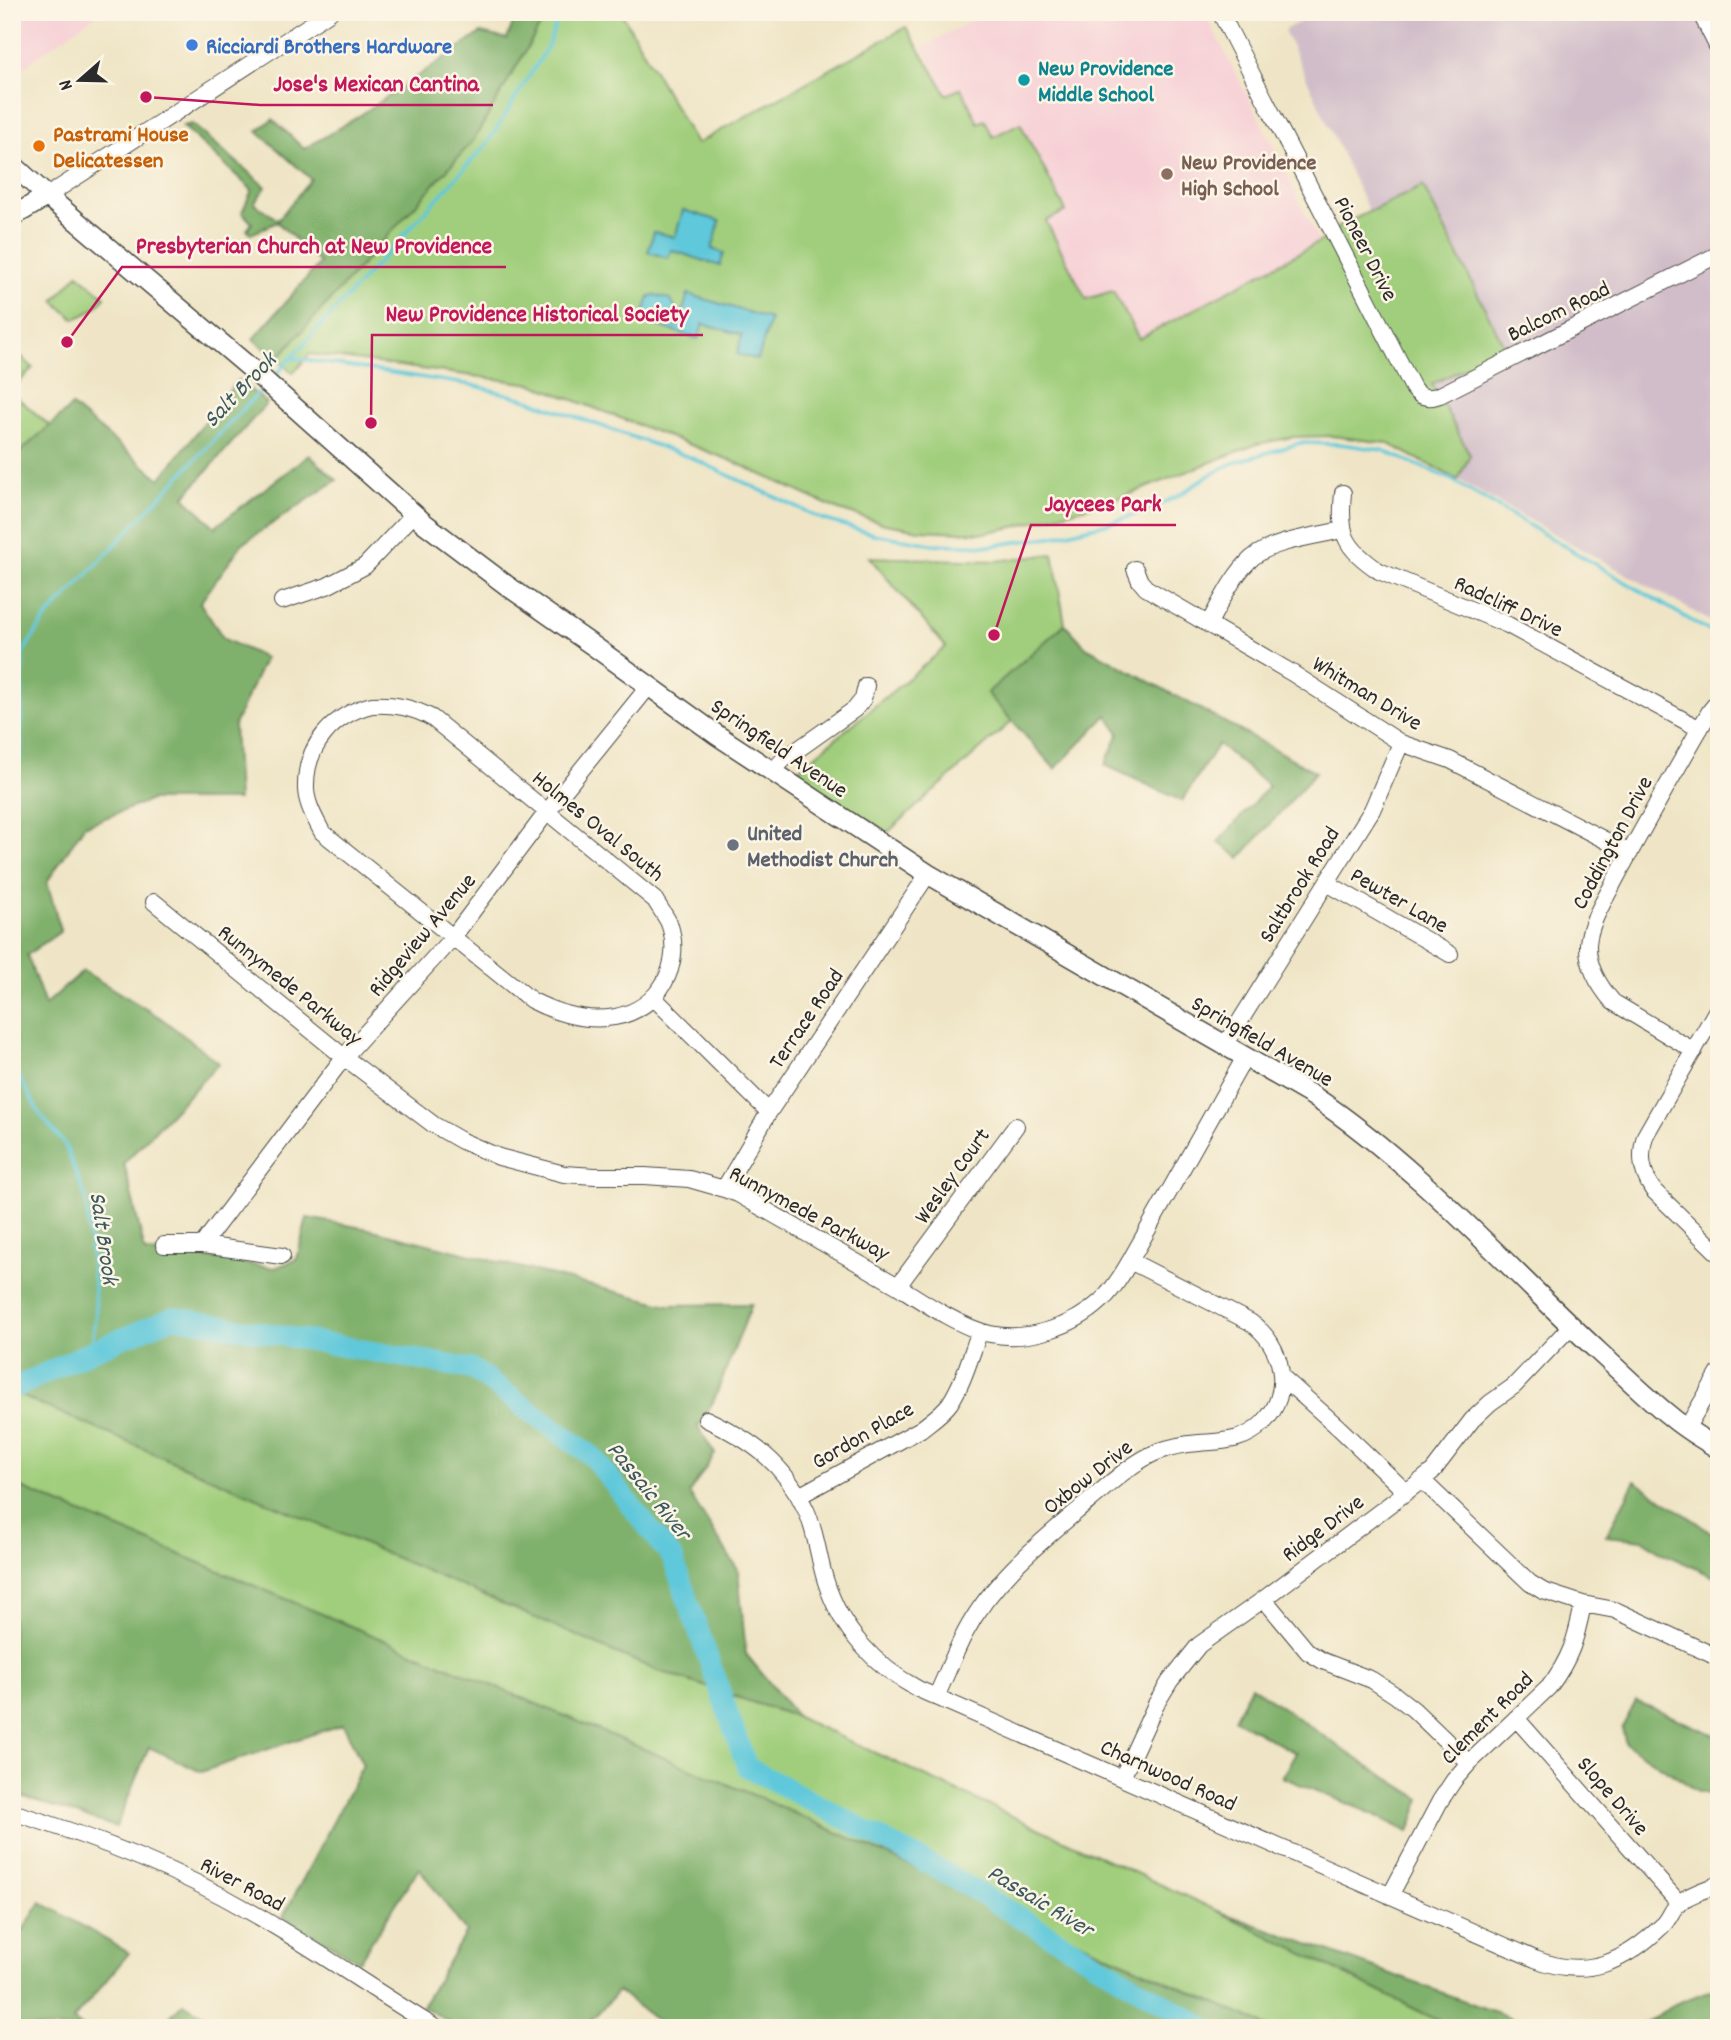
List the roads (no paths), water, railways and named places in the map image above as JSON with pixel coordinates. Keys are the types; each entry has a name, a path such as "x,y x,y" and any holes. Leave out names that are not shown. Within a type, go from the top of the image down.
{"main road":[{"name":"Springfield Avenue","path":"12,164 255,372 414,514 509,587 717,735 928,874 1338,1113 1388,1153 1668,1415 1719,1449"},
{"path":"12,217 47,196"}],"street":[{"path":"47,196 330,12"},
{"name":"Pioneer Drive","path":"1220,12 1416,393"},
{"path":"1700,12 1719,50"},
{"name":"Balcom Road","path":"1416,393 1427,398 1440,395 1719,254"},
{"path":"1209,623 1239,573 1252,558 1279,545 1342,530 1343,493"},
{"path":"282,601 327,586 365,566 414,514"},
{"name":"Radcliff Drive","path":"1342,530 1355,551 1379,571 1508,625 1700,729"},
{"name":"Whitman Drive","path":"1135,569 1146,588 1292,673 1401,743 1450,760 1630,853"},
{"name":"Ridgeview Avenue","path":"202,1245 344,1057 453,937 547,811 649,686"},
{"path":"772,772 783,760 855,709 863,699 866,686"},
{"name":"Coddington Drive","path":"1694,1051 1613,1002 1599,984 1591,965 1588,944 1592,925 1630,853 1719,700"},
{"name":"Holmes Oval South","path":"368,706 401,706 418,710 432,718 547,811 642,888 655,900 669,923 673,949 668,977 653,997 638,1009 617,1016 586,1017 555,1010 531,999 322,832 312,813 305,786 308,764 325,732 338,719 368,706"},
{"name":"Saltbrook Road","path":"1225,1045 1372,810 1401,743"},
{"name":"Terrace Road","path":"724,1189 769,1112 928,874"},
{"name":"Pewter Lane","path":"1328,883 1450,954"},
{"name":"Runnymede Parkway","path":"154,902 344,1057 434,1125 462,1140 499,1157 564,1174 689,1179 724,1189 927,1304 992,1335 1029,1334 1051,1329 1076,1319 1103,1299 1130,1261 1245,1057"},
{"path":"653,997 769,1112"},
{"path":"1719,1006 1645,1136 1641,1159 1647,1181 1653,1190 1719,1254"},
{"name":"Wesley Court","path":"898,1286 1016,1126"},
{"path":"164,1245 202,1245 282,1256"},
{"path":"1130,1261 1255,1326 1273,1346 1279,1358 1282,1377 1406,1492"},
{"name":"Ridge Drive","path":"1122,1778 1156,1704 1170,1681 1199,1645 1433,1471 1472,1420 1514,1386 1571,1326"},
{"name":"Gordon Place","path":"799,1496 921,1429 938,1416 957,1390 980,1331"},
{"path":"1686,1429 1719,1373"},
{"name":"Oxbow Drive","path":"936,1697 977,1613 1023,1558 1133,1465 1145,1458 1185,1444 1230,1441 1255,1431 1273,1411 1279,1398 1282,1377"},
{"name":"Charnwood Road","path":"706,1419 736,1433 762,1452 787,1479 799,1496 813,1527 833,1600 852,1633 876,1661 891,1673 936,1697 1544,1963 1574,1969 1605,1965 1624,1956 1666,1923 1679,1903 1719,1884"},
{"path":"1422,1480 1531,1583 1543,1591 1583,1604 1615,1610 1719,1658"},
{"path":"1264,1599 1308,1652 1323,1661 1372,1680 1395,1695 1415,1710 1469,1763"},
{"name":"Clement Road","path":"1390,1896 1440,1801 1454,1780 1549,1686 1565,1663 1572,1651 1583,1604"},
{"name":"Slope Drive","path":"1516,1718 1679,1903"},
{"name":"River Road","path":"12,1812 103,1842 223,1896 436,2028"}],"water":[{"path":"683,210 720,221 712,249 724,253 720,266 671,250 668,258 648,252 654,232 675,237"},
{"path":"688,294 770,319 758,360 737,354 742,335 703,324 698,339 652,324 644,312 649,297 655,295 670,299 676,309 671,324 678,326"}],"waterway":[{"name":"Salt Brook","path":"272,379 487,144 548,46 560,12"},
{"path":"293,358 472,385 525,399 692,458 822,519 873,534 932,544 990,546 1056,536 1109,523 1146,511 1180,495 1233,463 1300,443 1340,444 1382,450 1452,480 1719,637"},
{"name":"Salt Brook","path":"12,811 21,751 23,652 46,618 264,387"},
{"name":"Salt Brook","path":"12,1064 39,1113 65,1145 86,1199 96,1312 91,1351"},
{"name":"Passaic River","path":"12,1385 19,1386 91,1351 174,1317 472,1369 592,1456 673,1559 747,1767 942,1871 1205,2028"}],"place":[{"name":"Ricciardi Brothers Hardware","path":"192,45"},
{"name":"New Providence Middle School","path":"1024,80"},
{"name":"Jose's Mexican Cantina","path":"146,97"},
{"name":"Pastrami House Delicatessen","path":"39,146"},
{"name":"New Providence High School","path":"1167,174"},
{"name":"Presbyterian Church at New Providence","path":"67,342"},
{"name":"New Providence Historical Society","path":"371,423"},
{"name":"Jaycees Park","path":"994,635"},
{"name":"United Methodist Church","path":"733,845"}]}
